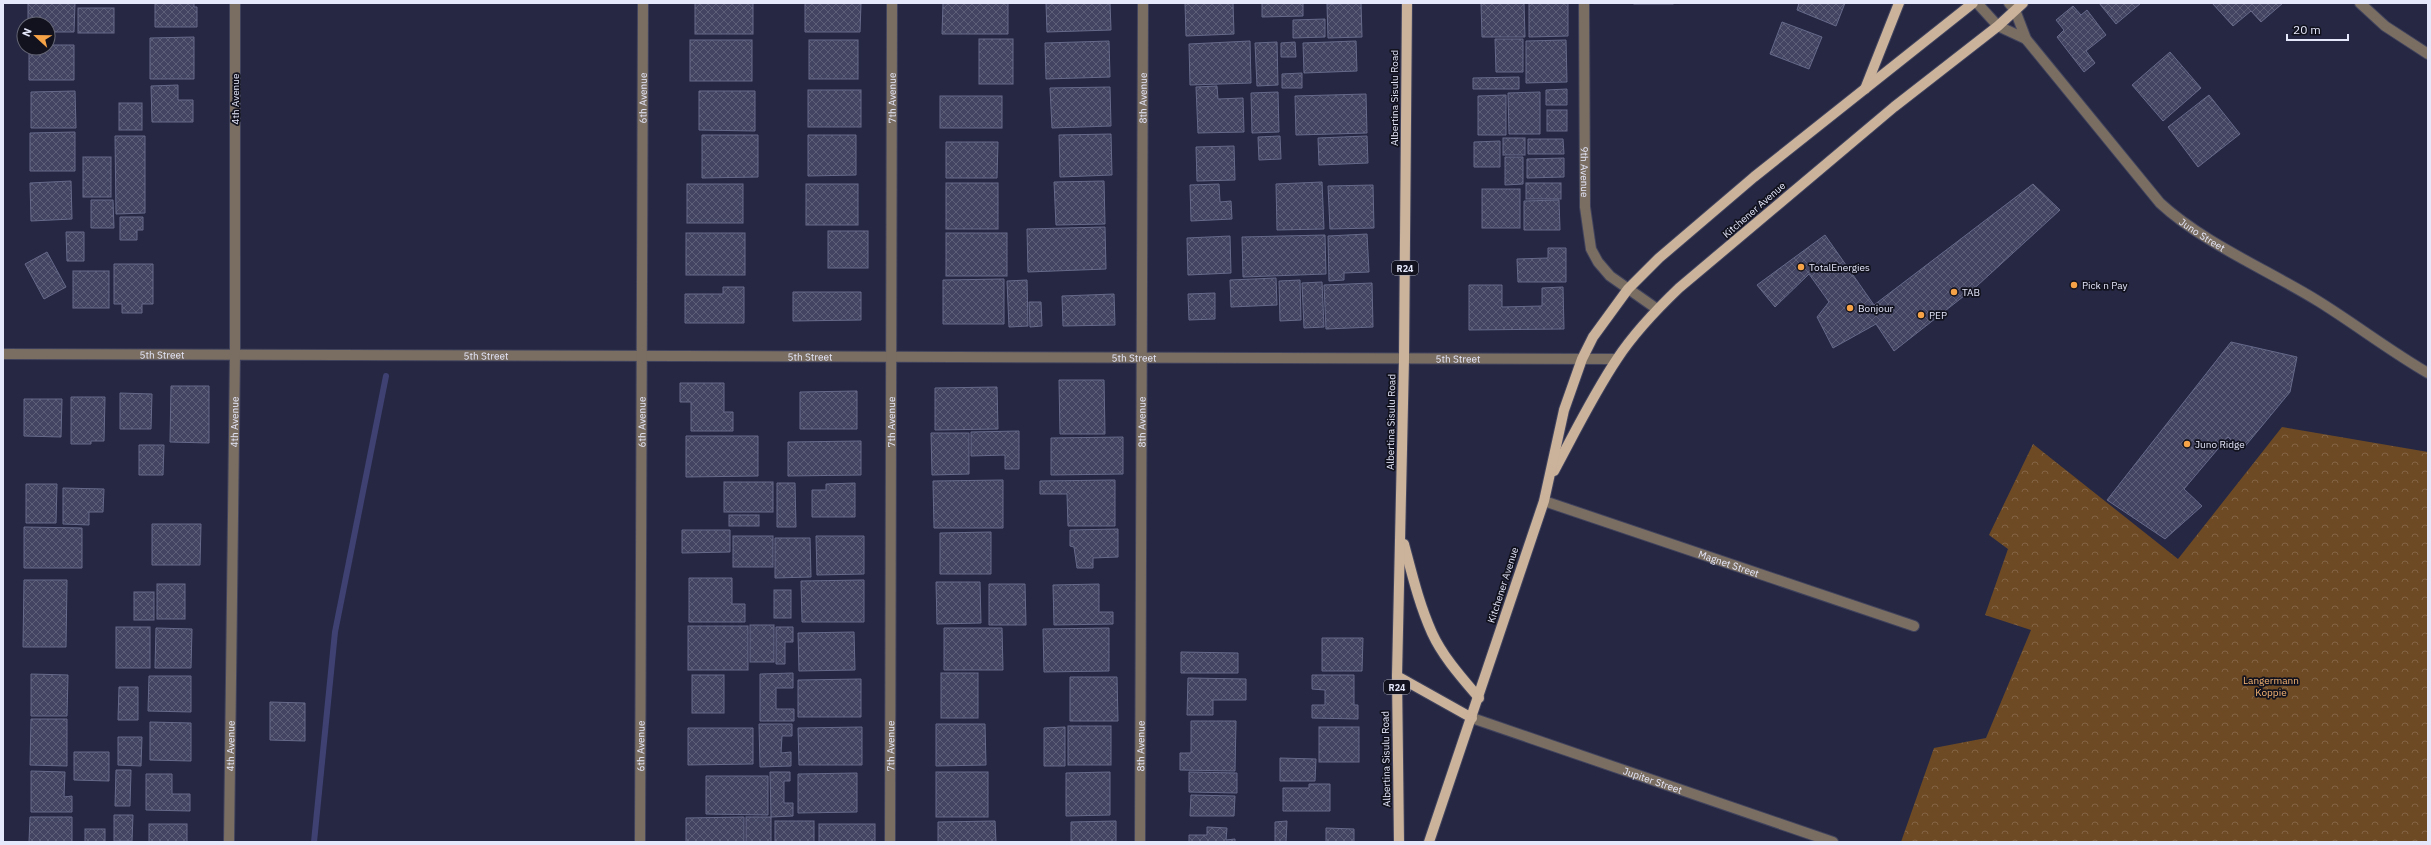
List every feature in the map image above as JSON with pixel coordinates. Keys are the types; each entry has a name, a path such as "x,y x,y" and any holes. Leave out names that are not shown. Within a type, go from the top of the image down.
{"main road":[{"name":"Albertina Sisulu Road","path":"1399,842 1397,676 1404,360 1407,3"},
{"path":"1864,91 1899,3"},
{"name":"Kitchener Avenue","path":"1429,842 1479,698 1544,501 1550,480 1564,410 1582,359 1606,316 1628,289 1695,226 1973,3"},
{"name":"Kitchener Avenue","path":"1550,480 1592,400 1616,359 1657,309 1679,288 1867,129 1998,26 2012,7 2023,3"},
{"name":"R24","path":"1401,532 1418,596 1432,633 1443,652 1479,698"},
{"path":"1397,676 1472,718"}],"street":[{"name":"4th Avenue","path":"229,842 235,353 235,3"},
{"name":"6th Avenue","path":"640,842 643,356 643,3"},
{"name":"7th Avenue","path":"890,842 892,3"},
{"name":"8th Avenue","path":"1140,842 1143,3"},
{"name":"9th Avenue","path":"1584,3 1584,104 1587,231 1591,249 1598,262 1628,289 1657,309"},
{"path":"1977,3 1998,26 2026,39"},
{"path":"2360,3 2385,26 2428,54"},
{"path":"2012,7 2026,39"},
{"name":"Juno Street","path":"2026,39 2160,203 2170,213 2200,233 2319,301 2395,354 2428,373"},
{"name":"5th Street","path":"3,354 235,353 1404,360 1616,359"},
{"name":"Magnet Street","path":"1544,501 1914,626"},
{"name":"Jupiter Street","path":"1472,718 1833,842"}],"green space":[{"name":"Langermann Koppie","path":"2282,427 2428,452 2428,842 1901,842 1934,748 1986,738 2031,630 1985,615 2008,549 1989,535 2033,444 2178,559"}],"building":[{"path":"28,3 75,3 74,32 56,32 56,16 28,16"},
{"path":"155,3 194,3 194,7 197,7 197,27 155,27"},
{"path":"695,3 753,3 753,34 695,34"},
{"path":"805,3 861,3 860,32 805,32"},
{"path":"943,3 1008,3 1008,34 942,34"},
{"path":"1046,3 1110,3 1111,30 1047,32"},
{"path":"1185,3 1233,3 1234,34 1186,36"},
{"path":"1262,3 1303,3 1303,16 1262,17"},
{"path":"1361,3 1362,37 1328,38 1327,4"},
{"path":"1481,3 1524,3 1525,37 1482,37"},
{"path":"1529,3 1568,3 1568,36 1529,37"},
{"path":"1673,3 1673,4 1634,4"},
{"path":"1799,3 1845,3 1836,26 1797,10"},
{"path":"2099,3 2141,3 2116,24"},
{"path":"2212,3 2283,3 2261,22 2251,11 2233,26"},
{"path":"2073,6 2081,15 2087,10 2106,35 2086,51 2095,63 2084,72 2057,37 2064,30 2056,20"},
{"path":"78,8 114,8 114,33 78,33"},
{"path":"1325,19 1325,37 1293,38 1293,20"},
{"path":"1782,22 1822,37 1809,69 1770,54"},
{"path":"194,37 194,79 150,79 150,38"},
{"path":"979,39 1013,39 1013,84 979,84"},
{"path":"1495,39 1523,39 1523,72 1496,72"},
{"path":"690,40 752,40 752,81 690,81"},
{"path":"809,40 858,40 858,79 809,79"},
{"path":"1566,40 1567,82 1526,83 1526,41"},
{"path":"1109,41 1110,77 1046,79 1045,43"},
{"path":"1250,41 1251,83 1190,85 1189,44"},
{"path":"1356,41 1357,71 1304,73 1303,43"},
{"path":"1277,42 1278,85 1257,86 1255,43"},
{"path":"1295,42 1296,57 1281,57 1281,43"},
{"path":"56,45 74,45 74,80 29,80 29,56 56,56"},
{"path":"2170,52 2201,88 2163,121 2132,85"},
{"path":"1302,73 1302,88 1282,88 1282,74"},
{"path":"1519,77 1519,89 1473,89 1473,78"},
{"path":"178,85 178,100 193,100 193,122 152,122 151,86"},
{"path":"1217,86 1218,99 1243,98 1244,132 1198,133 1196,87"},
{"path":"1110,87 1111,126 1052,128 1050,88"},
{"path":"1567,89 1567,105 1546,105 1546,90"},
{"path":"808,90 861,90 861,127 808,127"},
{"path":"75,91 76,128 31,128 31,92"},
{"path":"699,91 755,91 755,131 699,130"},
{"path":"1278,92 1279,132 1252,133 1251,93"},
{"path":"1540,92 1540,134 1509,134 1508,93"},
{"path":"1366,94 1367,133 1296,135 1295,96"},
{"path":"1506,95 1506,135 1478,135 1478,96"},
{"path":"2209,95 2240,134 2198,167 2168,127"},
{"path":"940,96 1002,96 1002,128 940,128"},
{"path":"119,103 142,103 142,130 119,130"},
{"path":"1547,110 1567,110 1567,131 1547,131"},
{"path":"75,132 75,171 30,171 30,133"},
{"path":"1111,134 1112,175 1060,177 1059,135"},
{"path":"702,135 758,135 758,177 702,178"},
{"path":"808,135 856,135 856,175 808,176"},
{"path":"115,136 145,136 145,213 116,214"},
{"path":"1280,136 1281,159 1259,160 1258,137"},
{"path":"1367,136 1368,163 1319,165 1318,138"},
{"path":"1503,138 1525,138 1525,155 1503,155"},
{"path":"1528,139 1563,139 1564,154 1528,154"},
{"path":"1500,141 1500,167 1474,167 1474,142"},
{"path":"946,142 998,142 997,178 946,178"},
{"path":"1234,146 1235,180 1197,181 1196,147"},
{"path":"83,157 111,157 111,197 83,197"},
{"path":"1505,157 1523,157 1523,184 1505,185"},
{"path":"1564,158 1564,177 1527,178 1527,159"},
{"path":"71,181 72,219 31,221 30,183"},
{"path":"1104,181 1105,224 1056,225 1054,182"},
{"path":"1322,182 1324,229 1277,230 1276,184"},
{"path":"946,183 998,183 998,229 946,229"},
{"path":"1526,183 1561,183 1561,199 1526,199"},
{"path":"687,184 743,184 743,223 687,223"},
{"path":"806,184 858,184 858,225 806,225"},
{"path":"1219,184 1220,202 1231,201 1232,219 1191,221 1190,185"},
{"path":"2033,184 2060,210 1978,285 1894,351 1876,324 1833,348 1817,317 1829,302 1809,274 1775,307 1757,285 1825,235 1874,305"},
{"path":"1373,185 1374,228 1330,229 1328,186"},
{"path":"1482,189 1520,189 1520,228 1482,228"},
{"path":"91,200 113,200 114,228 91,228"},
{"path":"1559,200 1560,230 1524,230 1524,201"},
{"path":"120,217 143,217 143,230 137,230 137,240 120,240"},
{"path":"1105,227 1106,269 1028,272 1027,229"},
{"path":"828,231 868,231 868,268 828,268"},
{"path":"66,232 84,232 84,261 67,261"},
{"path":"686,233 745,233 745,275 686,275"},
{"path":"946,233 1007,233 1007,276 946,276"},
{"path":"1367,234 1369,272 1344,273 1344,280 1329,281 1328,236"},
{"path":"1325,235 1326,274 1243,277 1242,237"},
{"path":"1230,236 1231,273 1188,275 1187,238"},
{"path":"1548,248 1566,248 1566,282 1518,282 1517,259 1548,258"},
{"path":"47,252 66,287 44,299 25,264"},
{"path":"114,264 153,264 153,304 142,304 142,313 122,313 122,304 114,304"},
{"path":"73,271 109,271 109,308 73,308"},
{"path":"1276,278 1277,305 1231,307 1230,280"},
{"path":"1004,279 1004,324 943,324 943,280"},
{"path":"1027,280 1028,326 1009,327 1007,281"},
{"path":"1300,280 1301,320 1280,321 1279,281"},
{"path":"1322,282 1324,327 1304,328 1302,283"},
{"path":"1372,283 1373,327 1326,329 1324,285"},
{"path":"1469,285 1502,285 1502,307 1542,306 1542,288 1563,287 1564,329 1469,330"},
{"path":"723,287 744,287 744,323 685,323 685,294 723,294"},
{"path":"793,292 861,292 861,320 793,321"},
{"path":"1215,293 1215,319 1189,320 1188,294"},
{"path":"1114,294 1115,325 1063,326 1062,296"},
{"path":"1029,302 1041,302 1042,326 1030,327"},
{"name":"Juno Ridge","path":"2231,342 2297,357 2290,392 2242,450 2228,437 2184,489 2202,506 2165,539 2107,500"},
{"path":"1059,380 1104,380 1105,434 1060,434"},
{"path":"680,383 724,383 724,412 733,412 733,431 691,431 691,402 680,402"},
{"path":"171,386 209,386 209,443 170,442"},
{"path":"997,387 998,429 935,430 935,388"},
{"path":"857,391 857,429 800,429 800,392"},
{"path":"120,393 152,394 151,429 120,429"},
{"path":"71,397 105,397 104,441 91,441 91,444 71,444"},
{"path":"24,399 62,399 61,437 24,436"},
{"path":"1019,431 1019,469 1005,469 1005,455 971,456 971,432"},
{"path":"931,433 969,433 969,474 932,475"},
{"path":"686,436 758,436 758,476 686,477"},
{"path":"1123,437 1123,474 1051,475 1051,438"},
{"path":"861,441 861,475 788,476 788,442"},
{"path":"139,445 164,445 163,475 139,475"},
{"path":"1003,480 1003,528 934,528 933,481"},
{"path":"1115,480 1115,526 1068,526 1067,494 1040,494 1040,481"},
{"path":"724,482 773,482 773,512 724,512"},
{"path":"777,483 795,483 796,527 777,527"},
{"path":"855,483 855,517 812,517 812,490 826,490 826,484"},
{"path":"26,484 57,484 56,523 26,523"},
{"path":"63,488 104,489 103,512 89,512 89,525 63,524"},
{"path":"729,515 759,515 759,526 729,526"},
{"path":"152,524 201,524 200,565 152,565"},
{"path":"24,527 82,528 82,568 24,568"},
{"path":"1118,529 1118,557 1093,558 1093,568 1077,568 1074,547 1070,546 1070,530"},
{"path":"682,530 730,530 730,552 682,553"},
{"path":"991,532 991,574 940,574 940,533"},
{"path":"733,536 773,536 773,567 733,567"},
{"path":"816,536 864,536 864,574 817,575"},
{"path":"775,538 810,538 811,577 775,578"},
{"path":"689,578 732,578 732,604 745,604 745,622 689,622"},
{"path":"24,580 67,580 66,647 23,647"},
{"path":"864,580 864,622 802,622 801,581"},
{"path":"936,582 980,582 981,623 937,624"},
{"path":"157,584 185,584 185,619 157,619"},
{"path":"989,584 1025,584 1026,625 989,625"},
{"path":"1099,584 1099,612 1113,612 1113,624 1054,625 1053,585"},
{"path":"774,590 791,590 791,618 774,618"},
{"path":"134,592 154,592 154,620 134,620"},
{"path":"750,625 774,625 774,662 750,662"},
{"path":"688,626 748,626 748,670 688,670"},
{"path":"116,627 150,627 150,668 116,668"},
{"path":"776,627 793,627 793,642 785,642 785,664 776,664"},
{"path":"156,628 192,629 191,668 155,668"},
{"path":"944,628 1002,628 1003,670 944,670"},
{"path":"1109,628 1109,671 1044,672 1043,629"},
{"path":"854,632 855,670 799,671 798,633"},
{"path":"1322,638 1363,638 1362,671 1322,671"},
{"path":"1181,652 1238,653 1238,673 1181,673"},
{"path":"793,673 793,688 776,688 776,709 794,709 794,721 760,721 760,674"},
{"path":"941,673 978,673 978,718 941,718"},
{"path":"31,674 68,675 67,716 31,716"},
{"path":"692,675 724,675 724,713 692,713"},
{"path":"1312,675 1354,675 1354,705 1358,705 1358,719 1312,718 1312,705 1325,705 1325,690 1312,689"},
{"path":"149,676 191,676 191,712 148,711"},
{"path":"1070,677 1117,677 1118,721 1070,721"},
{"path":"1188,678 1246,679 1246,700 1213,700 1213,715 1187,715"},
{"path":"861,679 861,717 798,717 798,680"},
{"path":"119,687 138,687 138,720 118,720"},
{"path":"270,702 305,703 305,741 270,740"},
{"path":"31,719 67,719 67,766 30,765"},
{"path":"1191,721 1236,721 1235,771 1180,770 1180,753 1191,753"},
{"path":"150,722 191,723 191,761 150,760"},
{"path":"759,724 792,724 792,736 782,736 781,753 791,752 791,766 760,767"},
{"path":"936,724 985,724 986,765 936,766"},
{"path":"1068,726 1111,726 1111,765 1068,765"},
{"path":"862,727 862,765 799,765 798,728"},
{"path":"1065,727 1065,766 1044,766 1044,728"},
{"path":"1319,727 1359,727 1359,762 1319,762"},
{"path":"688,728 753,728 753,764 688,765"},
{"path":"118,737 142,737 141,766 118,765"},
{"path":"74,752 109,752 109,781 74,780"},
{"path":"1280,758 1316,759 1315,781 1280,781"},
{"path":"116,770 131,770 130,806 115,806"},
{"path":"31,771 65,772 64,797 72,796 72,812 31,812"},
{"path":"770,772 790,772 790,781 784,781 784,803 793,803 793,816 771,817"},
{"path":"936,772 988,772 988,817 936,817"},
{"path":"1110,772 1110,815 1066,816 1066,773"},
{"path":"1189,772 1237,773 1237,793 1189,792"},
{"path":"857,773 857,812 798,813 798,774"},
{"path":"146,774 172,774 172,794 190,794 190,811 146,810"},
{"path":"706,776 768,776 768,815 706,814"},
{"path":"1309,784 1330,784 1330,811 1283,811 1283,788 1309,788"},
{"path":"1191,795 1235,796 1234,816 1190,816"},
{"path":"114,815 133,815 132,841 114,841"},
{"path":"30,817 72,817 72,842 29,842"},
{"path":"744,817 744,842 686,842 686,818"},
{"path":"746,817 771,817 771,842 746,842"},
{"path":"775,821 814,821 814,842 775,842"},
{"path":"995,821 996,842 938,842 938,822"},
{"path":"1116,821 1116,842 1071,842 1071,822"},
{"path":"1287,821 1286,842 1275,842 1275,822"},
{"path":"149,824 187,824 187,842 149,842"},
{"path":"819,824 875,824 875,842 819,842"},
{"path":"1207,827 1227,828 1226,840 1235,839 1235,842 1189,842 1189,835 1207,835"},
{"path":"1326,828 1354,829 1354,842 1326,842"},
{"path":"85,829 105,829 105,842 85,842"}],"waterway":[{"path":"314,842 335,632 386,376"}],"place":[{"name":"TotalEnergies","path":"1801,267"},
{"name":"Pick n Pay","path":"2074,285"},
{"name":"TAB","path":"1954,292"},
{"name":"Bonjour","path":"1850,308"},
{"name":"PEP","path":"1921,315"},
{"name":"Juno Ridge","path":"2187,444"}]}
